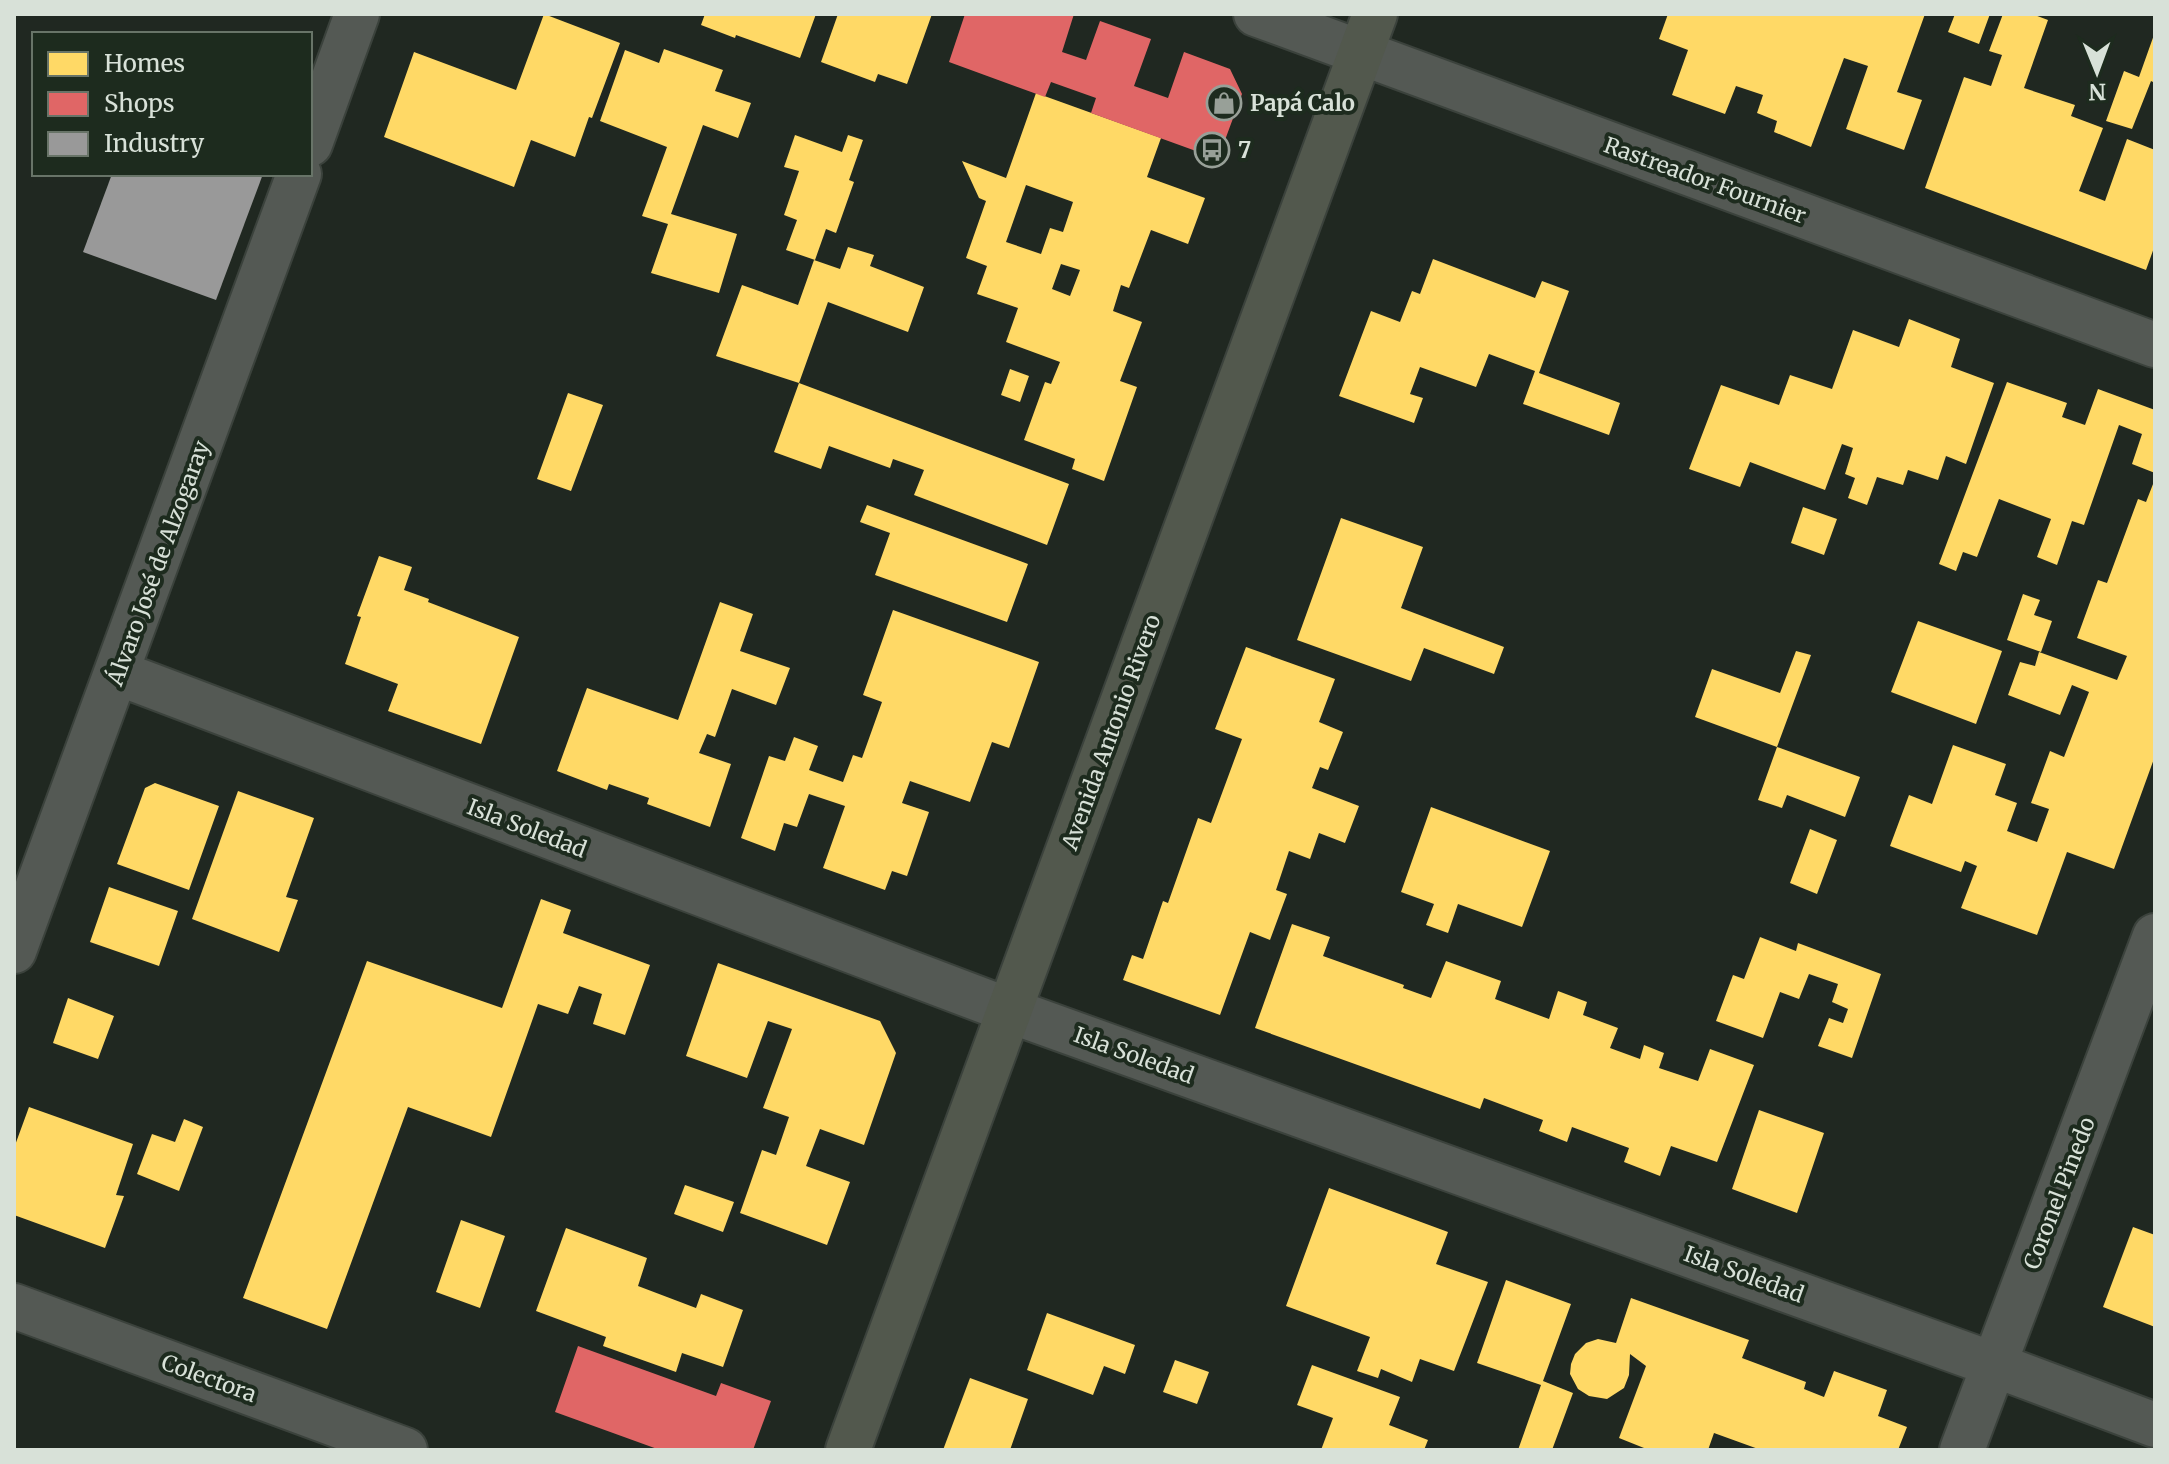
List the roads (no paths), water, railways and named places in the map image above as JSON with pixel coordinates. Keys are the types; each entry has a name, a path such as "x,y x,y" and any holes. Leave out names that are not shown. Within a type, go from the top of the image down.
{"main road":[{"name":"Avenida Antonio Rivero","path":"848,1450 1368,34"}],"street":[{"path":"312,138 357,14"},
{"name":"Rastreador Fournier","path":"1256,14 1368,34 2155,345"},
{"name":"Álvaro José de Alzogaray","path":"14,951 298,176"},
{"name":"Isla Soledad","path":"118,673 1008,1010 2155,1425"},
{"name":"Coronel Pinedo","path":"1962,1450 2155,936"},
{"name":"Colectora","path":"14,1306 405,1450"}],"place":[{"name":"Papá Calo","path":"1224,103"},
{"name":"7","path":"1212,150"}]}
